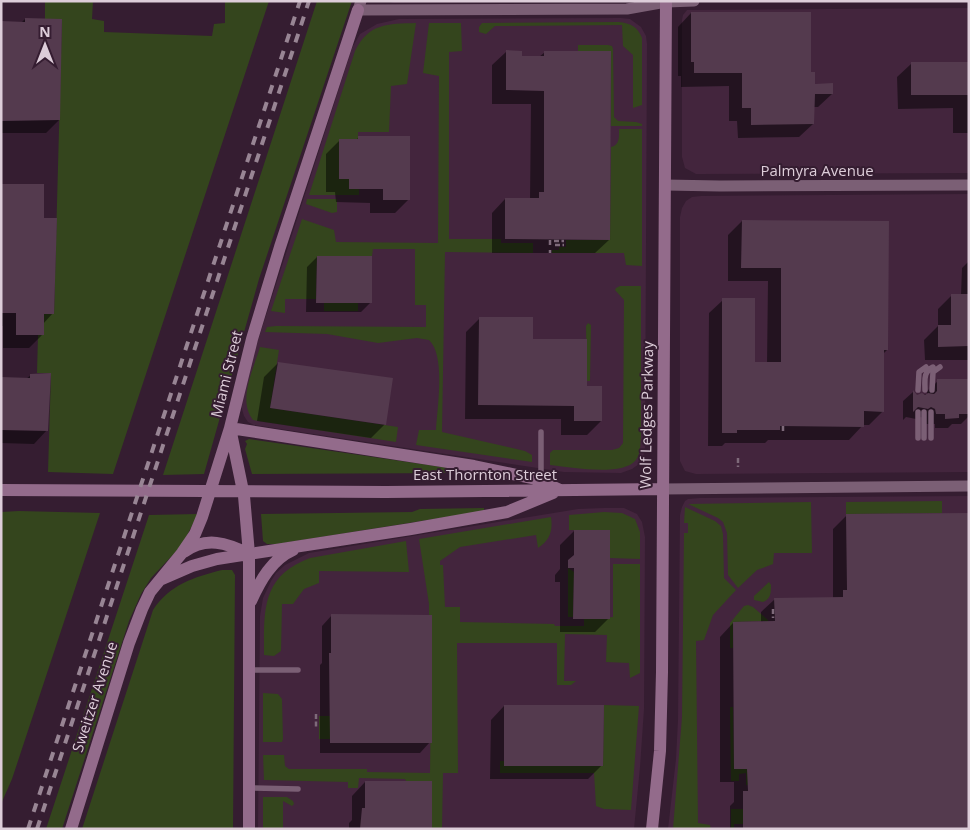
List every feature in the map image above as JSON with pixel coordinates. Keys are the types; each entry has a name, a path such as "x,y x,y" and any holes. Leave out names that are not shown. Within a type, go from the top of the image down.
{"street":[{"path":"360,6 627,8 666,2 694,1"},
{"name":"Wolf Ledges Parkway","path":"652,829 660,751 666,2"},
{"name":"Miami Street","path":"249,829 249,554 244,496 230,428 256,326 280,247 360,6"},
{"name":"Palmyra Avenue","path":"665,185 969,185"},
{"path":"230,428 474,466 541,482 560,490"},
{"name":"Sweitzer Avenue","path":"71,829 136,626 150,592 195,534 230,428"},
{"name":"East Thornton Street","path":"1,490 386,492 969,486"},
{"path":"161,580 192,566 217,559 506,512 560,490"},
{"path":"182,553 196,544 208,542 221,543 249,554"},
{"path":"250,603 257,587 279,559 288,552 303,546"}],"lane":[{"path":"926,367 919,372 921,390 928,370 936,367 933,372 932,390"},
{"path":"921,438 924,412 931,438"},
{"path":"541,432 541,482"},
{"path":"250,670 298,670"},
{"path":"249,788 298,789"}],"path":[{"path":"550,240 550,249"},
{"path":"555,243 564,243"},
{"path":"783,426 783,432"},
{"path":"738,458 738,467"},
{"path":"773,609 773,618"},
{"path":"316,714 316,727"}],"shaded area":[{"path":"387,1 624,1 394,3"},
{"path":"969,8 969,173 696,174 685,168 682,157 682,20 687,10"},
{"path":"399,19 630,19 641,27 646,36 647,44 645,448 639,464 621,473 564,472 254,425 248,422 241,406 242,390 352,48 360,34 377,24"},
{"path":"969,194 969,472 696,474 685,471 680,461 680,217 686,201 692,197 701,196"},
{"path":"969,496 969,829 668,829 676,759 680,515 685,501 700,498"},
{"path":"624,508 637,514 642,522 645,537 644,709 634,829 258,829 260,616 263,598 276,573 285,565 309,553 578,509"}],"green space":[{"path":"45,1 93,1 92,19 104,21 104,32 212,36 214,24 225,23 225,1 269,1 113,474 48,472 51,373 37,373 38,335 44,335 44,314 54,314 62,19 45,19"},
{"path":"317,1 352,1 259,279 204,474 163,475"},
{"path":"619,22 633,26 642,38 642,105 633,108 633,55 623,46 622,25 495,26 486,34 479,32 479,27 482,23"},
{"path":"416,23 407,84 391,86 389,132 358,132 358,139 339,139 339,179 349,179 349,188 359,189 359,195 309,195 355,51 360,42 366,35 380,27"},
{"path":"429,23 461,23 462,51 449,52 449,239 501,239 501,243 533,243 533,253 445,252 442,432 525,451 532,455 532,462 416,445 419,430 436,430 439,370 434,348 429,340 417,338 378,343 327,334 265,332 267,327 276,326 426,327 426,305 415,305 415,249 373,249 372,256 317,256 316,299 285,299 285,313 271,311 302,219 334,230 336,242 438,243 439,76 423,73"},
{"path":"578,45 612,46 614,117 618,121 636,122 642,124 642,126 611,126 611,51 578,51"},
{"path":"619,129 642,129 642,266 626,265 624,253 552,253 552,250 559,250 559,247 566,247 566,240 610,240 611,147 617,143"},
{"path":"307,199 337,199 337,212 332,213 306,204"},
{"path":"620,286 641,286 641,437 639,455 629,465 608,470 550,465 550,453 553,450 612,450 619,448 623,443 624,300 615,290"},
{"path":"324,303 358,303 358,311 324,311"},
{"path":"588,323 591,325 590,381 587,381 586,326"},
{"path":"260,347 279,350 270,408 398,427 396,442 253,420 248,412 246,403 248,384"},
{"path":"249,439 456,469 455,473 252,474 245,449 247,444 245,441"},
{"path":"942,501 942,513 846,514 846,502"},
{"path":"811,502 812,553 774,553 773,564 757,570 738,588 728,575 727,533 723,522 688,504"},
{"path":"685,507 715,521 721,526 723,534 724,578 736,590 713,615 704,640 696,641 698,823 710,825 711,829 673,829 682,717 684,533 688,533 688,523 684,523"},
{"path":"484,508 484,511 277,544 267,544 263,541 261,514 412,512 420,509"},
{"path":"1,512 100,513 12,779 1,804"},
{"path":"604,512 622,513 635,519 640,532 640,559 610,558 610,531 569,530 569,515"},
{"path":"198,514 182,545 151,578 141,594 129,621 62,829 46,829 149,515"},
{"path":"551,517 552,527 550,535 538,548 536,535 460,547 440,561 440,565 443,565 445,607 460,607 460,622 584,626 584,619 613,617 613,564 640,564 640,673 630,678 629,663 606,662 607,635 565,634 564,681 576,681 571,685 557,685 557,643 457,643 458,773 443,773 442,829 431,829 405,779 359,778 358,788 348,788 348,782 264,780 263,755 284,755 285,766 289,769 367,769 367,772 430,773 432,615 429,615 419,539"},
{"path":"406,541 409,572 319,571 319,583 304,589 293,604 282,604 281,651 274,656 264,655 266,610 274,585 282,575 310,558"},
{"path":"568,568 574,572 573,617 568,617"},
{"path":"222,570 232,570 235,575 233,829 82,829 153,610 159,601 174,588 192,579"},
{"path":"769,582 771,590 768,599 763,602 754,600 754,596"},
{"path":"748,605 768,620 768,628 765,621 733,622 733,648 730,648 730,623 744,606"},
{"path":"263,693 278,694 282,699 282,742 263,742"},
{"path":"604,705 639,706 631,810 604,809 596,806 594,773 500,773 500,761 504,761 504,766 603,766"},
{"path":"730,707 733,707 734,769 756,769 750,785 746,785 746,773 739,774 739,781 731,781"},
{"path":"319,716 330,716 330,739 319,739"},
{"path":"263,797 287,797 293,801 294,804 292,806 283,801 283,829 263,829"},
{"path":"731,809 748,809 751,824 734,824 734,829 731,829"}],"building":[{"path":"691,12 811,12 811,72 815,72 815,84 833,83 833,94 815,94 814,124 751,125 751,108 742,108 742,73 694,73 694,62 691,62"},
{"path":"25,18 62,19 60,120 1,121 1,21 25,22"},
{"path":"506,50 522,51 522,56 544,56 544,51 611,51 610,240 505,239 505,198 539,198 539,192 544,192 544,91 506,90"},
{"path":"911,62 969,62 969,95 911,95"},
{"path":"358,136 410,136 410,200 383,200 383,189 349,189 349,179 339,179 339,139 358,139"},
{"path":"1,184 44,184 44,218 57,218 54,314 44,314 44,335 16,335 16,313 1,313"},
{"path":"742,220 889,221 888,350 884,350 884,412 864,411 864,427 780,426 780,430 737,430 737,433 722,433 722,298 755,298 755,362 781,362 781,268 741,268"},
{"path":"317,256 372,256 372,303 316,303"},
{"path":"951,294 969,294 969,346 938,347 938,325 951,325"},
{"path":"479,317 533,317 533,339 587,339 587,386 602,386 602,421 574,421 574,406 478,405"},
{"path":"278,362 393,378 386,425 270,408"},
{"path":"51,373 48,431 1,430 1,377 30,378 30,374"},
{"path":"937,379 969,379 969,414 959,414 959,418 945,419 945,414 936,414 935,409 931,407 928,409 918,407 913,412 913,390 917,395 922,393 925,395 928,393 934,394 937,391"},
{"path":"969,513 969,829 743,829 743,791 748,791 747,769 734,769 733,622 775,621 774,598 843,597 843,590 847,590 846,514"},
{"path":"574,530 610,530 610,619 573,619 574,568 568,568 568,560 574,555"},
{"path":"331,614 432,615 432,743 330,743 329,653 331,653"},
{"path":"504,705 604,705 603,766 504,766"},
{"path":"365,781 432,781 432,829 360,829 362,808 365,808"}],"railway":[{"path":"28,829 300,1"},
{"path":"37,829 309,1"}]}
